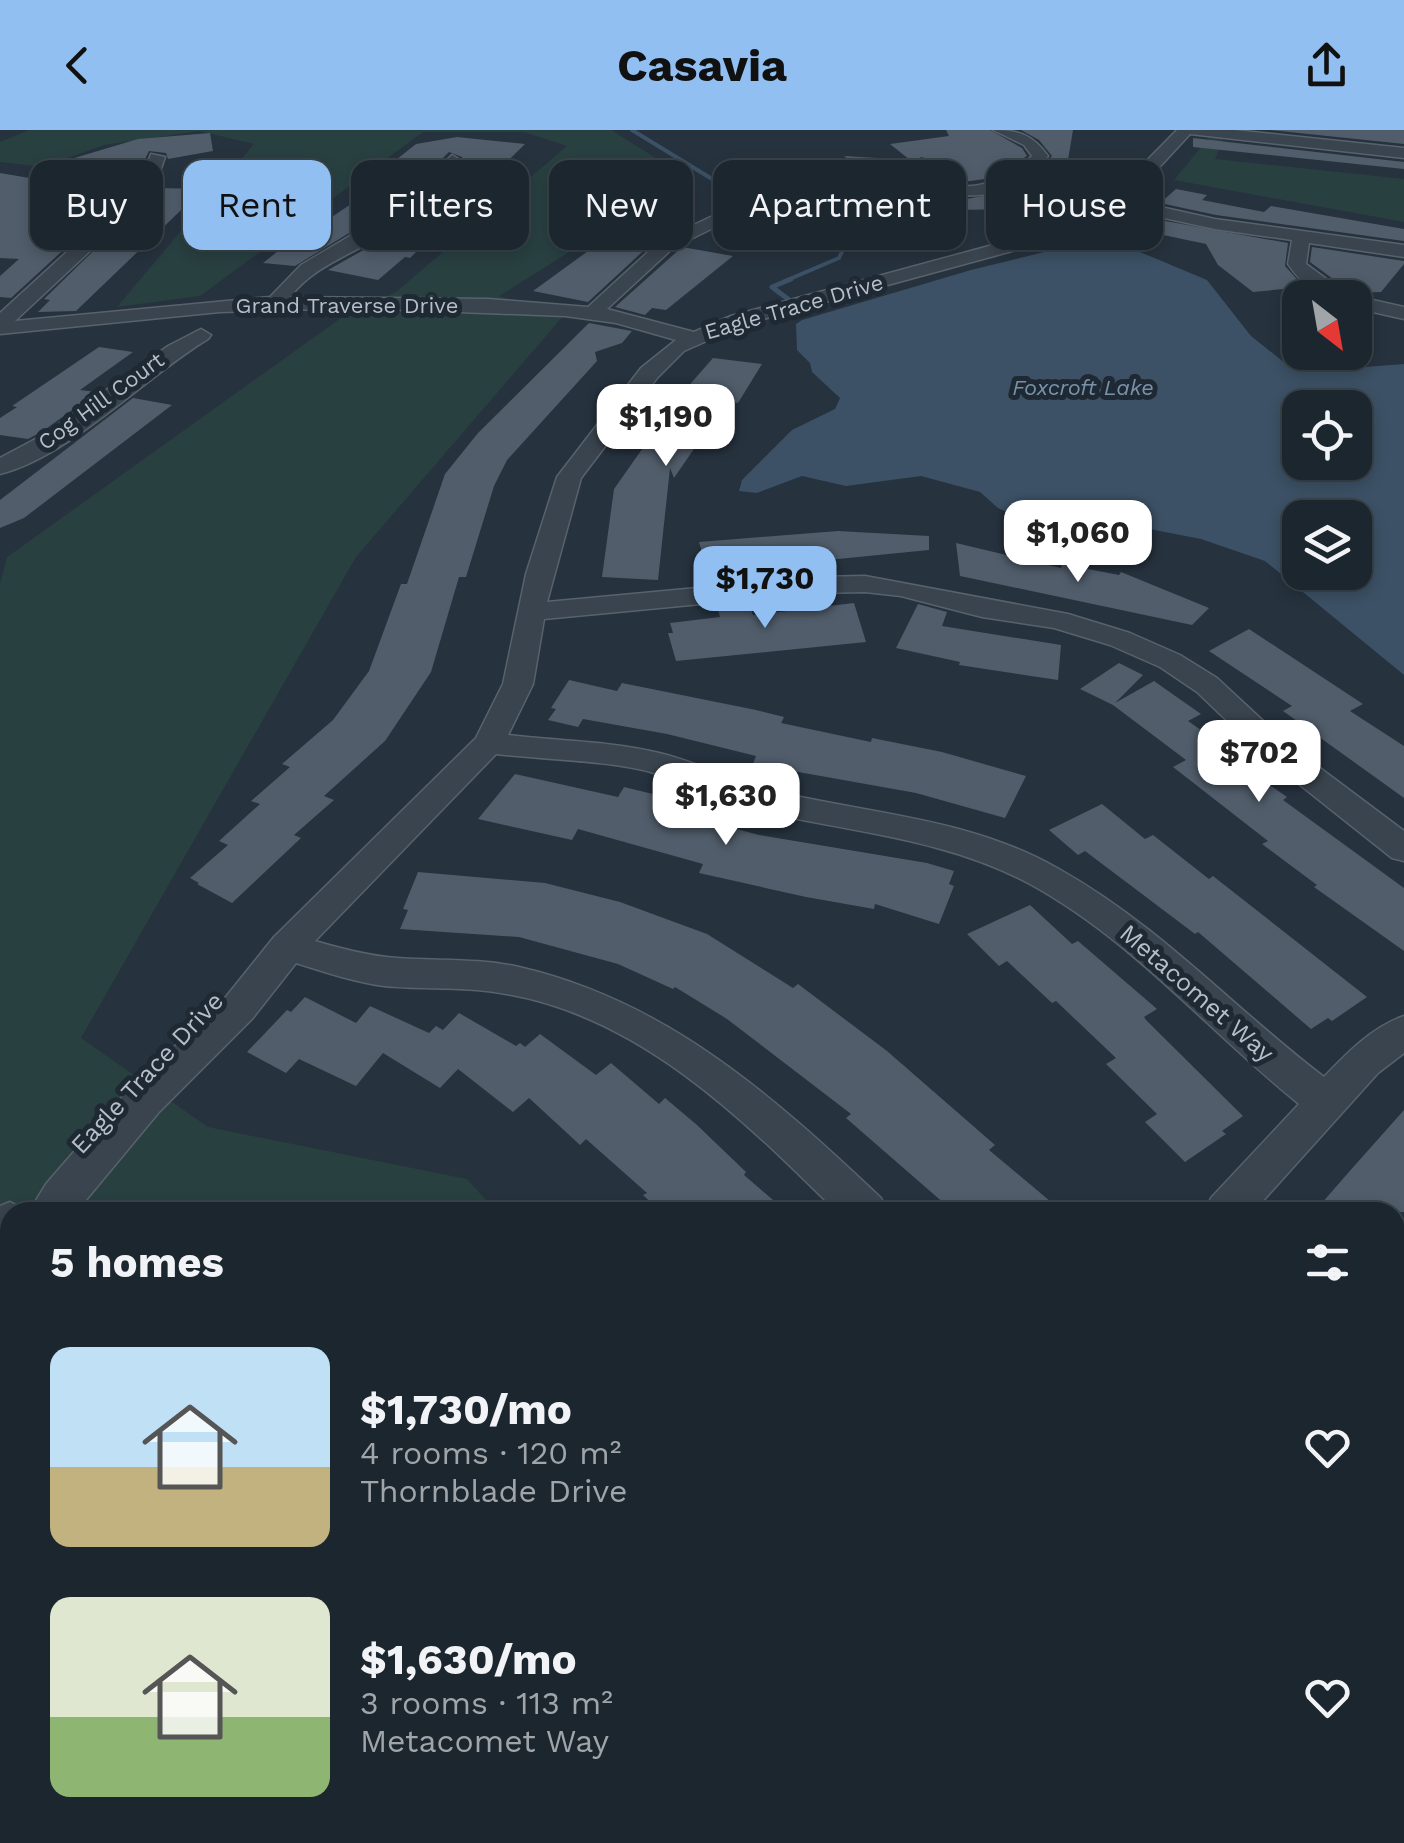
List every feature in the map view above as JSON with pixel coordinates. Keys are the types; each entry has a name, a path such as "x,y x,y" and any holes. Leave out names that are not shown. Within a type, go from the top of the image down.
{"street":[{"path":"1001,130 1030,142 1040,156 1036,160"},
{"path":"1188,130 1404,154"},
{"name":"Eagle Trace Drive","path":"1156,160 1188,130"},
{"path":"0,326 148,188 157,157"},
{"path":"1163,212 1301,238 1404,250"},
{"path":"593,312 672,241 696,225 713,220"},
{"path":"1301,238 1297,264 1314,280"},
{"path":"276,303 296,278 351,246"},
{"name":"Eagle Trace Drive","path":"58,1202 144,1101 263,985 286,947 489,743 518,684 539,574 568,477 649,373 690,338 738,320 992,250"},
{"name":"Grand Traverse Drive","path":"0,326 276,303 456,304 593,312 690,338"},
{"path":"1372,306 1404,313"},
{"name":"Cog Hill Court","path":"0,467 54,438 171,350 201,334"},
{"path":"534,611 633,605 815,585 865,584 902,588 982,610 1058,620 1153,654 1207,684 1278,751 1404,849"},
{"name":"Metacomet Way","path":"489,743 654,762 766,801 952,838 992,852 1044,876 1142,941 1266,1055 1326,1102"},
{"path":"286,947 379,971 519,981 618,1016 678,1046 726,1082 855,1202"},
{"name":"Eagle Trace Drive","path":"28,1202 194,1018 240,975 286,947"},
{"path":"1235,1202 1364,1062 1404,1032"}],"green space":[{"path":"29,130 611,130 659,160 551,160 567,146 524,132 423,132 385,160 351,160 351,185 331,200 331,160 241,160 254,144 199,131 104,145 62,160 30,160 30,165 0,162 0,142"},
{"path":"1215,130 1227,130 1215,159 1404,179 1404,222 1174,180"},
{"path":"549,161 549,250 573,250 499,296 564,315 356,557 81,1038 208,1127 467,1179 488,1202 0,1202 0,584 7,557 341,318 396,292 445,250 529,250 529,178"},
{"path":"183,228 183,250 263,250 200,296 117,307"}],"water":[{"name":"Foxcroft Lake","path":"1052,250 1131,250 1207,280 1251,336 1282,361 1282,370 1372,370 1372,366 1404,364 1404,675 1300,590 1372,590 1372,500 1282,500 1282,575 1265,561 1201,539 1139,527 1073,528 1023,520 998,508 980,492 921,476 846,486 802,476 757,493 739,491 742,480 792,430 835,409 840,398 812,372 810,363 797,350 796,324"}],"building":[{"path":"946,130 990,130 1022,148 1027,156 1021,160 986,160 986,179 966,182 966,160 910,160 890,144 949,136"},
{"path":"1021,130 1073,130 1068,160 1049,160 1052,156 1039,140"},
{"path":"1270,130 1404,130 1404,144"},
{"path":"210,133 213,151 168,159 166,153 149,151 144,160 71,160 138,139"},
{"path":"457,137 525,144 509,160 463,160 449,152 441,160 396,160 416,144"},
{"path":"1193,138 1404,162 1404,169 1193,147"},
{"path":"844,156 910,160 849,160"},
{"path":"0,173 30,178 30,250 63,250 11,298 0,297 0,276 19,259 0,258"},
{"path":"163,188 183,189 183,208 163,227"},
{"path":"1176,189 1207,195 1202,200 1264,212 1271,206 1404,229 1404,241 1216,215 1163,204"},
{"path":"986,195 986,209 966,210 966,199"},
{"path":"351,204 351,232 331,244 331,218"},
{"path":"1163,221 1288,243 1285,266 1298,280 1282,280 1282,289 1253,292 1218,265 1206,244 1163,235"},
{"path":"1312,247 1404,264 1381,292 1372,292 1372,280 1334,280 1310,262"},
{"path":"94,250 140,250 76,311 38,312 50,300 44,299"},
{"path":"279,250 321,250 295,266 263,263"},
{"path":"363,250 418,250 378,280 328,270"},
{"path":"589,250 644,250 588,302 533,291"},
{"path":"679,250 733,256 666,310 652,308 645,315 615,307"},
{"path":"589,323 632,331 622,343 595,352 597,361 507,460 494,486 466,577 459,577 431,672 385,741 324,796 334,800 294,835 301,838 232,903 197,884 190,878 228,845 219,841 260,804 251,801 290,767 282,764 333,720 369,671 401,584 407,584 445,474 478,433"},
{"path":"99,347 133,352 80,390 97,392 43,431 28,439 0,435 0,418 17,407 12,406"},
{"path":"713,358 762,364 738,403 727,401 674,478 670,468 658,580 602,577 614,489 678,398"},
{"path":"133,398 172,405 24,518 0,528 0,500"},
{"path":"838,531 929,536 929,550 736,569 740,580 711,583 699,542"},
{"path":"956,543 1061,568 1062,564 1119,575 1121,572 1209,608 1192,625 960,576"},
{"path":"749,603 753,615 854,603 866,642 676,661 668,633 673,633 670,623 720,617 717,606"},
{"path":"918,604 947,612 942,626 1061,645 1058,680 959,665 960,662 896,648"},
{"path":"1249,629 1363,704 1350,711 1404,746 1404,798 1283,711 1292,706 1209,651"},
{"path":"1119,663 1143,675 1115,703 1154,681 1201,714 1188,721 1250,764 1244,767 1287,797 1283,800 1404,888 1404,951 1314,887 1317,885 1262,844 1268,841 1173,767 1186,760 1113,705 1080,689"},
{"path":"569,680 617,691 622,683 756,710 784,717 781,723 942,752 1026,776 1005,818 916,793 753,764 756,756 667,734 583,719 578,727 548,720"},
{"path":"515,774 618,797 624,787 657,795 653,802 706,814 703,820 759,835 927,863 954,871 949,884 954,886 939,924 875,904 874,909 699,873 703,864 578,829 572,840 478,819"},
{"path":"1102,804 1145,839 1153,835 1209,879 1213,876 1367,997 1332,1021 1328,1018 1311,1029 1198,932 1195,934 1085,851 1078,855 1049,830"},
{"path":"418,872 545,883 620,902 707,934 793,988 798,984 887,1051 995,1145 989,1150 1051,1202 943,1202 846,1118 851,1114 727,1019 675,987 618,964 519,937 400,929 408,910 403,909"},
{"path":"1030,905 1072,944 1078,941 1157,1009 1144,1017 1146,1020 1243,1116 1222,1131 1226,1134 1185,1162 1145,1122 1157,1114 1106,1064 1116,1058 1056,1001 1052,1003 1007,961 999,966 967,934"},
{"path":"305,997 356,1023 370,1006 429,1033 436,1026 443,1030 459,1013 516,1046 520,1043 525,1047 540,1034 596,1075 611,1063 659,1104 665,1098 775,1202 650,1202 643,1195 647,1193 586,1139 580,1145 529,1098 513,1112 458,1069 440,1088 383,1053 356,1086 299,1059 286,1073 247,1052 287,1010 291,1012"},
{"path":"1404,1110 1404,1202 1323,1202"}],"waterway":[{"path":"632,130 717,182 801,211 848,239 839,258 785,281"},
{"path":"788,299 772,287 791,279"}]}
